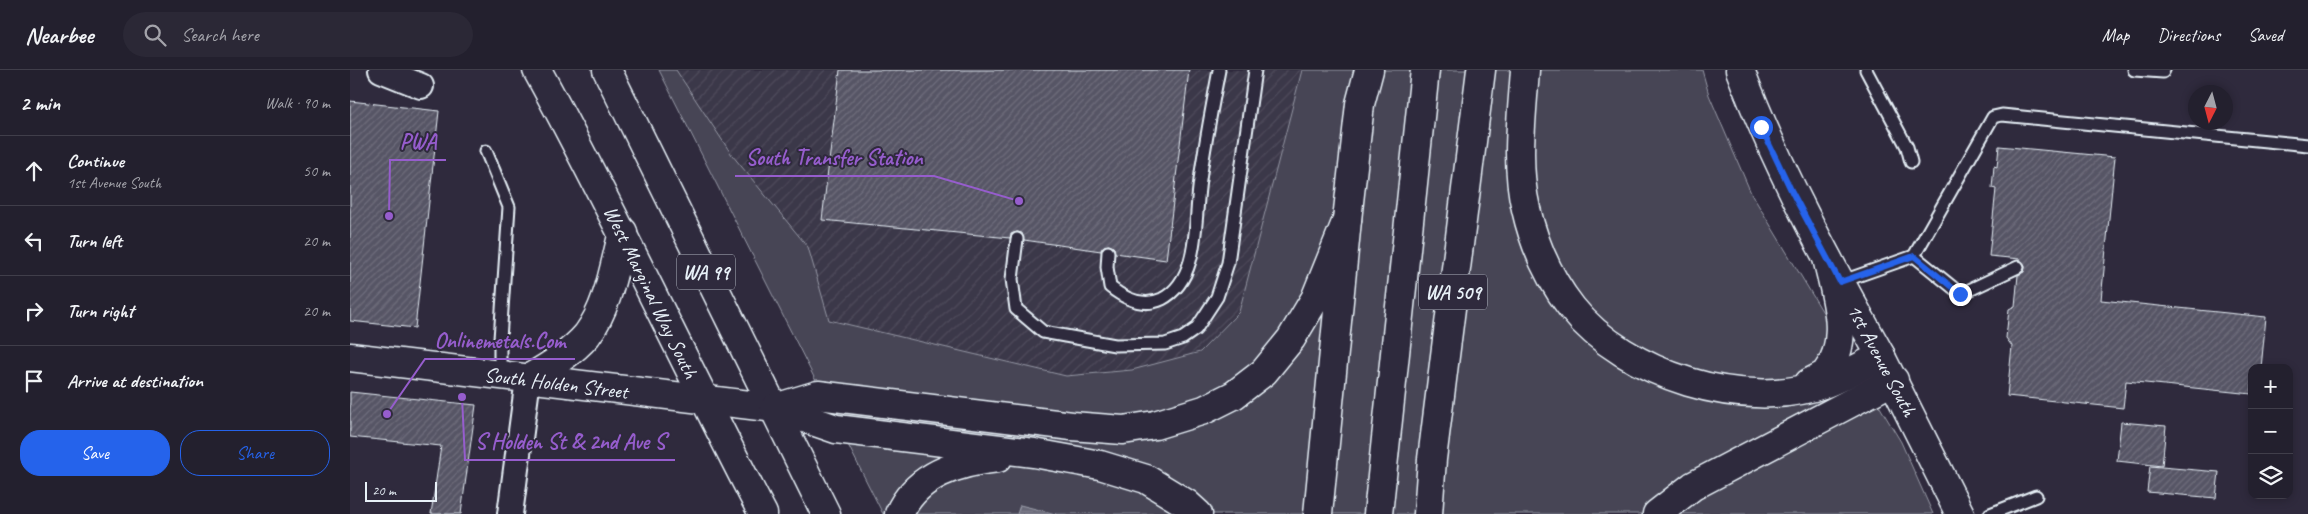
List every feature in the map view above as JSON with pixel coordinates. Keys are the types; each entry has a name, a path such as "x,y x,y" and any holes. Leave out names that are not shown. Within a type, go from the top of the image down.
{"main road":[{"name":"West Marginal Way South","path":"537,70 623,232 704,400 763,514"},
{"name":"WA 99","path":"607,70 826,514"},
{"path":"1358,70 1360,104"},
{"path":"1318,514 1360,104 1369,70"},
{"name":"WA 509","path":"1378,514 1425,70"},
{"name":"WA 509","path":"1428,514 1433,450 1481,70"},
{"path":"1525,70 1520,144 1520,181 1526,210 1538,247 1554,281 1572,309 1599,336 1633,359 1670,377 1708,388 1743,392 1801,389 1826,383 1881,356"},
{"name":"1st Avenue South","path":"1740,70 1765,135 1792,192 1894,380 1960,514"},
{"path":"774,408 818,395 1072,426 1123,430 1156,425 1204,410 1234,395 1264,372 1291,339 1315,300 1347,220"},
{"path":"528,379 559,359 586,336 604,302 623,232"},
{"path":"1801,389 1825,373 1835,355 1839,341 1838,306 1827,258"},
{"name":"South Holden Street","path":"350,357 774,408"},
{"path":"1657,514 1693,486 1894,380"},
{"path":"774,408 836,429 1034,453 1100,465 1146,479 1187,504 1198,514"},
{"path":"899,514 922,485 941,470 968,461 1034,453"}],"street":[{"path":"382,70 421,86"},
{"path":"510,514 528,379"}],"lane":[{"path":"1108,252 1106,267 1110,287 1126,300 1153,303 1170,294 1182,281 1191,259 1200,181 1219,70"},
{"path":"1018,239 1012,279 1016,310 1043,332 1115,345 1165,344 1183,338 1196,329 1217,297 1228,263 1255,70"},
{"path":"1866,70 1907,147 1911,162"},
{"path":"2134,70 2163,72 2164,70"},
{"path":"1840,282 1914,256 1993,117 2002,115 2308,145"},
{"path":"486,150 509,207 500,339 500,376"},
{"path":"1914,256 1960,294 2018,267"},
{"path":"1990,514 2036,496"}],"shaded area":[{"path":"659,70 676,70 732,155 808,247 829,320 1066,376 1132,370 1200,352 1239,312 1302,70 1702,70 1709,95 1751,193 1901,442 1933,514 883,514"},
{"path":"676,70 1302,70 1239,312 1200,352 1132,370 1066,376 829,320 808,247 732,155"}],"water":[{"path":"1020,505 1056,514 1017,514"}],"building":[{"path":"840,70 1189,70 1166,260 1115,253 1114,248 1109,245 1104,246 1101,251 1024,240 1022,233 1017,232 1011,234 1010,238 822,220"},
{"path":"350,101 439,111 415,328 350,321"},
{"path":"1999,146 2115,157 2101,300 2266,317 2261,364 2248,364 2248,394 2126,381 2123,408 2007,396 2012,346 2006,338 2009,309 2015,306 2018,275 2024,272 2025,267 2020,259 1989,256 1996,189 1992,188 1994,166 1997,167"},
{"path":"350,392 476,405 461,514 431,514 441,446 350,437"},
{"path":"2121,422 2166,426 2162,466 2117,461"},
{"path":"2150,466 2219,472 2216,498 2147,492"}],"place":[{"name":"South Transfer Station","path":"1019,201"},
{"name":"PWA","path":"389,216"},
{"name":"S Holden St & 2nd Ave S","path":"462,397"},
{"name":"Onlinemetals.Com","path":"387,414"}],"route":[{"path":"1761,127 1792,192 1840,282 1914,256 1960,294"}]}
